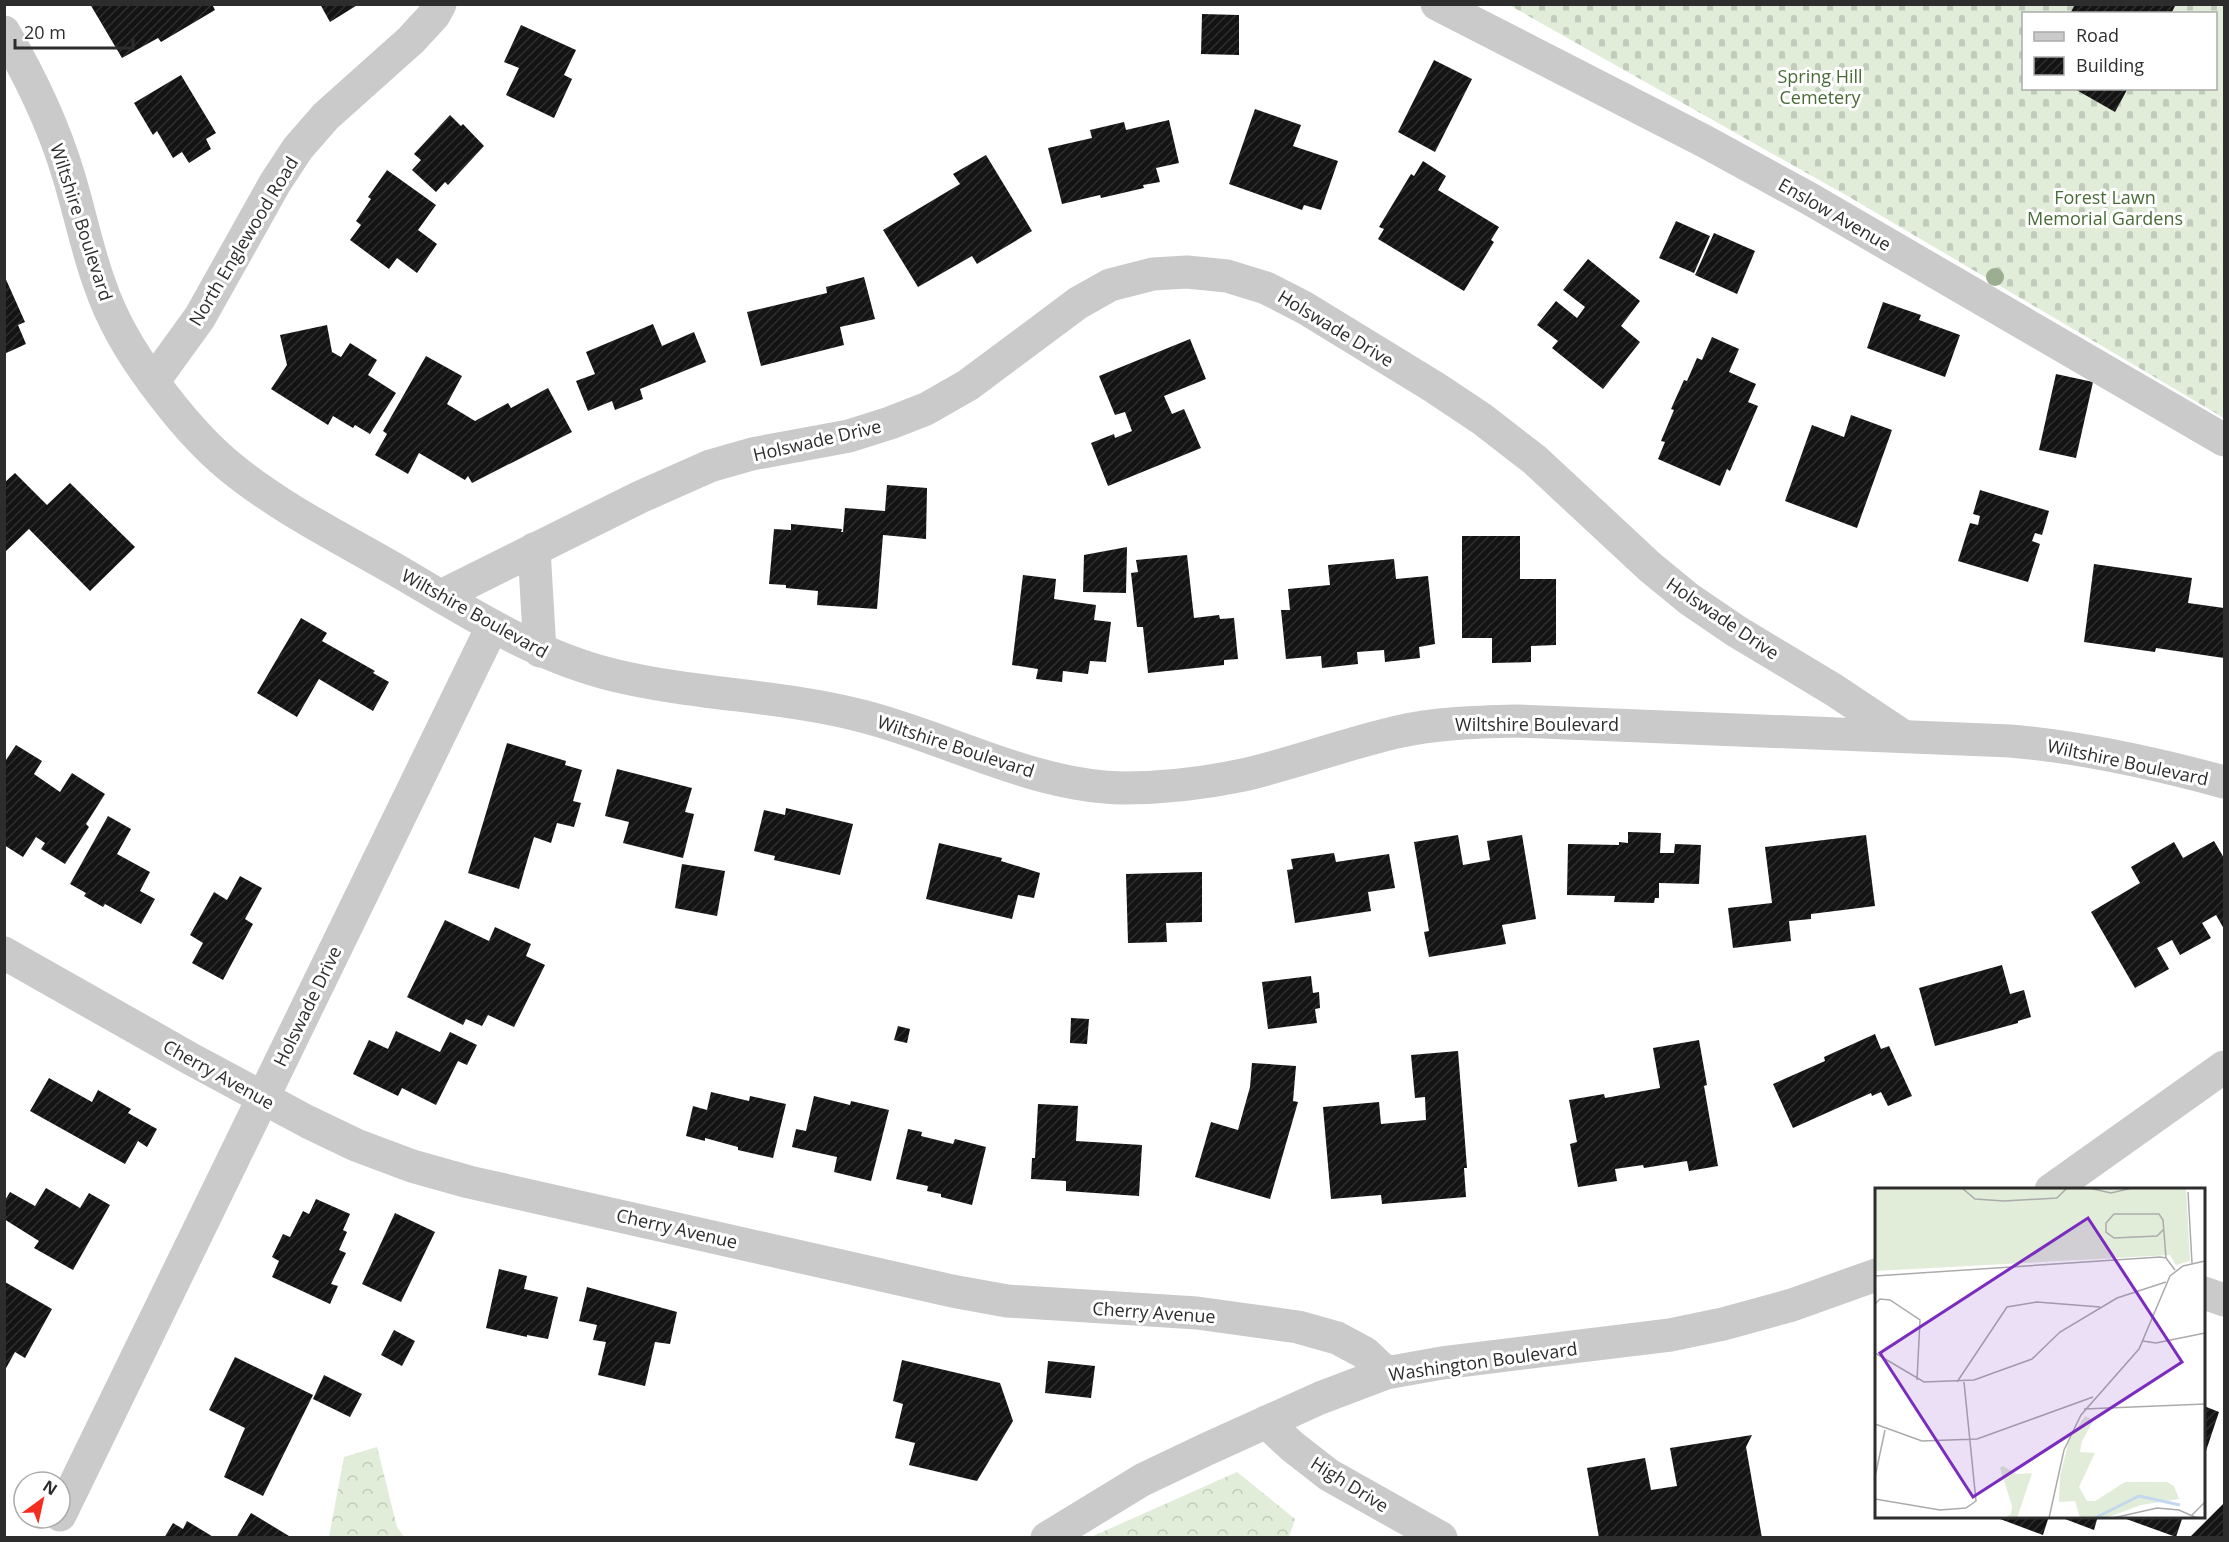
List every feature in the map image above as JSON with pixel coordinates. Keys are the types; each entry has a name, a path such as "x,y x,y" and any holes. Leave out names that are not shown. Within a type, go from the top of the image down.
{"street":[{"name":"North Englewood Road","path":"153,382 200,317 275,183 298,148 326,116 411,40 434,15 440,4"},
{"name":"Enslow Avenue","path":"1437,4 1704,141 1810,199 2224,440"},
{"name":"Wiltshire Boulevard","path":"4,32 28,72 49,122 69,176 101,290 127,343 153,382 191,429 237,472 272,498 492,627 540,651 579,665 665,686 861,715 1042,775 1121,788 1182,784 1244,774 1400,731 1457,723 1529,721 1903,736 2056,745 2105,753 2224,782"},
{"name":"Holswade Drive","path":"441,596 640,497 710,466 752,454 849,436 926,408 968,384 1078,303 1110,285 1153,274 1187,272 1227,276 1266,288 1305,308 1482,419 1535,460 1650,567 1689,599 1903,736"},
{"path":"534,549 540,651"},
{"name":"Holswade Drive","path":"72,1489 492,627"},
{"name":"Cherry Avenue","path":"4,953 262,1098 356,1145 412,1166 469,1182 952,1291 1007,1301 1197,1313 1298,1327 1337,1338 1365,1353 1386,1373"},
{"path":"2054,1188 2224,1067"},
{"name":"Washington Boulevard","path":"1047,1538 1143,1480 1320,1398 1386,1373 1442,1363 1670,1335 1723,1324 1792,1305 1875,1275"},
{"path":"2205,1293 2224,1300"},
{"name":"High Drive","path":"1266,1422 1329,1475 1441,1538"}],"green space":[{"name":"Forest Lawn Memorial Gardens","path":"1509,5 2224,5 2224,418 1851,198"},
{"path":"377,1447 397,1527 404,1537 329,1537 344,1457"},
{"path":"1237,1472 1295,1519 1289,1537 1091,1537"}],"building":[{"path":"90,4 212,4 215,10 161,42 158,38 122,58"},
{"path":"320,4 359,4 330,22"},
{"path":"2075,4 2176,4 2172,12 2071,12"},
{"path":"1202,14 1239,15 1239,55 1201,54"},
{"path":"521,25 576,50 564,75 572,79 554,118 506,95 519,68 504,62"},
{"path":"1434,60 1472,79 1435,152 1398,132"},
{"path":"181,75 216,133 206,139 211,149 189,163 182,152 173,158 157,131 153,135 134,103"},
{"path":"2076,90 2127,90 2115,112"},
{"path":"1255,109 1301,125 1293,146 1338,161 1321,210 1304,205 1302,210 1229,184"},
{"path":"450,115 461,126 463,124 484,146 448,185 445,182 436,192 412,170 421,160 414,154"},
{"path":"1169,120 1179,163 1156,168 1160,182 1101,198 1100,195 1062,204 1048,148 1092,138 1090,130 1124,122 1126,130"},
{"path":"986,155 1032,231 977,264 972,256 918,287 883,230 960,184 953,174"},
{"path":"1423,161 1446,176 1438,190 1499,227 1491,240 1494,242 1464,291 1378,239 1384,229 1379,227 1411,174 1414,176"},
{"path":"387,170 436,205 418,230 437,244 417,273 397,258 389,269 350,240 361,225 356,221 371,199 368,197"},
{"path":"1676,221 1710,236 1694,273 1659,258"},
{"path":"1714,233 1755,251 1737,294 1695,275"},
{"path":"1588,259 1640,301 1621,326 1640,342 1603,389 1552,348 1558,341 1537,325 1556,301 1577,318 1585,307 1563,290"},
{"path":"4,275 25,322 18,325 26,344 4,354"},
{"path":"864,277 875,319 840,327 844,345 761,366 747,312 827,293 826,287"},
{"path":"1883,302 1921,315 1919,320 1960,335 1945,377 1867,348"},
{"path":"653,324 662,346 694,332 706,362 640,389 643,399 615,410 612,401 588,411 576,381 595,374 586,352"},
{"path":"327,325 332,352 341,357 350,343 377,360 368,375 396,393 370,434 355,425 353,428 333,416 328,425 271,389 287,365 280,335"},
{"path":"1712,337 1739,349 1729,372 1756,384 1748,402 1758,406 1730,471 1727,469 1720,486 1658,459 1665,442 1661,441 1674,410 1671,409 1684,380 1687,381 1697,358 1702,360"},
{"path":"1190,339 1206,379 1164,396 1172,414 1184,409 1201,448 1108,486 1091,443 1114,434 1115,438 1132,431 1125,412 1115,415 1099,376"},
{"path":"426,356 462,376 447,404 475,421 508,403 511,408 548,388 572,432 472,483 468,476 465,480 419,453 408,474 375,455 387,434 383,431"},
{"path":"2056,374 2093,382 2076,458 2039,450"},
{"path":"1851,415 1892,430 1857,528 1785,501 1812,425 1844,437"},
{"path":"15,473 47,505 70,483 135,547 90,591 29,529 4,553 4,483"},
{"path":"887,485 927,488 926,539 883,535 877,609 817,605 818,591 769,584 774,529 791,530 791,524 842,529 841,532 843,532 845,508 885,511"},
{"path":"1980,490 2049,511 2042,535 2035,533 2032,541 2040,544 2028,582 1958,561 1970,523 1978,525 1980,516 1973,514"},
{"path":"1462,536 1520,536 1520,579 1556,579 1556,645 1531,646 1531,662 1492,663 1492,638 1462,638"},
{"path":"1127,547 1126,593 1083,592 1084,555"},
{"path":"1187,555 1194,618 1219,615 1220,619 1234,618 1238,659 1224,660 1224,665 1148,673 1143,627 1137,627 1131,573 1138,572 1136,560"},
{"path":"1394,559 1396,579 1428,576 1435,644 1419,647 1420,658 1385,662 1384,650 1357,652 1358,664 1322,668 1321,656 1286,659 1281,610 1290,610 1288,589 1330,585 1328,565"},
{"path":"2094,564 2192,578 2188,603 2224,608 2224,658 2156,648 2155,652 2084,642"},
{"path":"1023,575 1056,579 1054,599 1096,605 1094,620 1111,622 1106,662 1090,661 1088,674 1063,671 1062,682 1036,679 1038,669 1012,665"},
{"path":"301,618 327,633 322,641 375,671 373,673 389,682 373,711 319,679 297,717 257,693"},
{"path":"507,743 566,761 565,765 582,770 573,801 581,803 574,827 557,823 551,843 534,837 519,889 468,873"},
{"path":"16,745 42,761 34,774 60,792 72,773 105,794 86,824 89,827 65,864 41,849 45,843 36,837 23,857 4,845 4,763"},
{"path":"617,769 692,788 685,812 694,814 683,858 623,843 629,822 605,816"},
{"path":"786,808 853,824 840,875 774,860 775,856 754,851 764,810 785,815"},
{"path":"108,816 131,829 117,854 150,872 140,891 155,899 141,924 105,904 103,907 84,896 86,893 70,884"},
{"path":"1628,832 1661,833 1660,853 1674,853 1675,844 1701,845 1699,884 1659,883 1659,898 1655,898 1654,903 1614,902 1615,896 1567,895 1568,844 1619,845 1619,842 1628,843"},
{"path":"1458,835 1463,865 1490,860 1487,841 1522,835 1536,919 1502,925 1506,944 1429,957 1424,932 1429,931 1414,842"},
{"path":"1866,835 1875,906 1811,914 1811,919 1789,921 1791,941 1733,948 1728,908 1772,903 1765,847"},
{"path":"2214,841 2224,858 2224,929 2216,915 2202,923 2211,938 2180,955 2172,940 2157,948 2169,969 2135,988 2091,912 2140,883 2131,867 2174,842 2183,858"},
{"path":"939,843 1002,858 1001,861 1040,873 1034,898 1018,895 1012,919 926,899"},
{"path":"1334,853 1336,862 1389,854 1395,888 1368,892 1371,911 1295,923 1287,870 1293,869 1291,859"},
{"path":"682,864 725,871 717,916 675,908"},
{"path":"1202,872 1202,922 1166,923 1167,942 1128,943 1126,874"},
{"path":"240,876 262,888 245,919 253,924 223,980 192,963 203,943 190,935 214,892 227,900"},
{"path":"445,920 489,941 495,927 531,944 526,956 545,965 514,1027 488,1015 482,1026 466,1019 463,1025 407,997"},
{"path":"2002,965 2010,994 2024,990 2031,1017 2018,1021 2018,1023 1935,1046 1919,988"},
{"path":"1311,976 1313,993 1319,992 1320,1008 1315,1009 1317,1023 1268,1029 1262,982"},
{"path":"1071,1018 1089,1019 1087,1044 1070,1043"},
{"path":"898,1026 910,1029 907,1043 894,1040"},
{"path":"396,1031 440,1052 450,1032 477,1045 467,1065 458,1061 436,1105 402,1088 398,1096 353,1074 369,1040 388,1049"},
{"path":"1875,1034 1881,1049 1889,1046 1912,1096 1888,1106 1881,1092 1872,1096 1871,1093 1793,1128 1773,1084 1825,1061 1824,1057"},
{"path":"1699,1040 1707,1085 1704,1086 1718,1166 1689,1171 1687,1161 1644,1168 1643,1165 1615,1169 1617,1181 1578,1187 1570,1144 1577,1142 1569,1100 1604,1094 1605,1098 1660,1088 1653,1048"},
{"path":"1458,1051 1467,1168 1464,1168 1466,1197 1382,1204 1381,1195 1331,1199 1323,1107 1379,1102 1381,1124 1426,1120 1425,1097 1415,1098 1411,1055"},
{"path":"1252,1063 1296,1066 1293,1101 1298,1102 1270,1199 1195,1177 1211,1122 1238,1130 1250,1087"},
{"path":"49,1078 92,1102 98,1090 131,1109 128,1113 157,1129 147,1147 138,1141 125,1164 30,1111"},
{"path":"711,1092 749,1101 750,1096 786,1104 773,1158 738,1150 738,1147 705,1138 705,1141 686,1136 693,1106 707,1110"},
{"path":"814,1096 850,1105 851,1101 889,1110 871,1181 834,1172 837,1157 792,1147 796,1129 806,1131"},
{"path":"1038,1104 1078,1106 1076,1141 1142,1145 1139,1196 1066,1191 1066,1181 1031,1179 1032,1158 1035,1158"},
{"path":"908,1129 922,1132 921,1136 953,1144 955,1139 986,1147 972,1205 927,1191 928,1186 896,1179"},
{"path":"46,1188 80,1208 89,1193 110,1205 73,1270 34,1248 39,1241 4,1219 4,1202 10,1192 35,1206"},
{"path":"316,1199 350,1214 343,1230 347,1232 339,1250 346,1253 331,1284 338,1286 330,1304 272,1277 279,1261 272,1257 283,1234 290,1237 303,1211 309,1214"},
{"path":"395,1213 435,1232 401,1302 362,1284"},
{"path":"499,1269 527,1276 524,1289 558,1297 548,1339 486,1328"},
{"path":"5,1282 52,1309 25,1358 15,1352 5,1370"},
{"path":"587,1287 677,1312 670,1344 655,1342 645,1386 598,1375 606,1342 593,1340 597,1325 579,1321"},
{"path":"394,1330 415,1341 402,1366 381,1355"},
{"path":"235,1357 313,1395 263,1496 224,1477 245,1428 209,1410"},
{"path":"902,1360 1000,1383 1013,1421 977,1481 909,1465 915,1443 895,1438 903,1404 893,1401"},
{"path":"1048,1361 1095,1366 1091,1398 1045,1393"},
{"path":"324,1375 362,1394 350,1417 313,1399"},
{"path":"2205,1406 2219,1412 2205,1454"},
{"path":"1752,1435 1746,1447 1762,1538 1599,1538 1587,1468 1645,1458 1651,1490 1677,1486 1670,1448"},
{"path":"2224,1503 2224,1538 2189,1538"},
{"path":"251,1513 289,1536 288,1538 236,1538"},
{"path":"2000,1518 2048,1518 2043,1535"},
{"path":"2062,1518 2097,1518 2094,1530"},
{"path":"2124,1518 2182,1518 2176,1537"},
{"path":"187,1521 215,1538 164,1538 173,1523 183,1529"}],"park label":[{"name":"Spring Hill Cemetery","path":"1820,86"}]}
